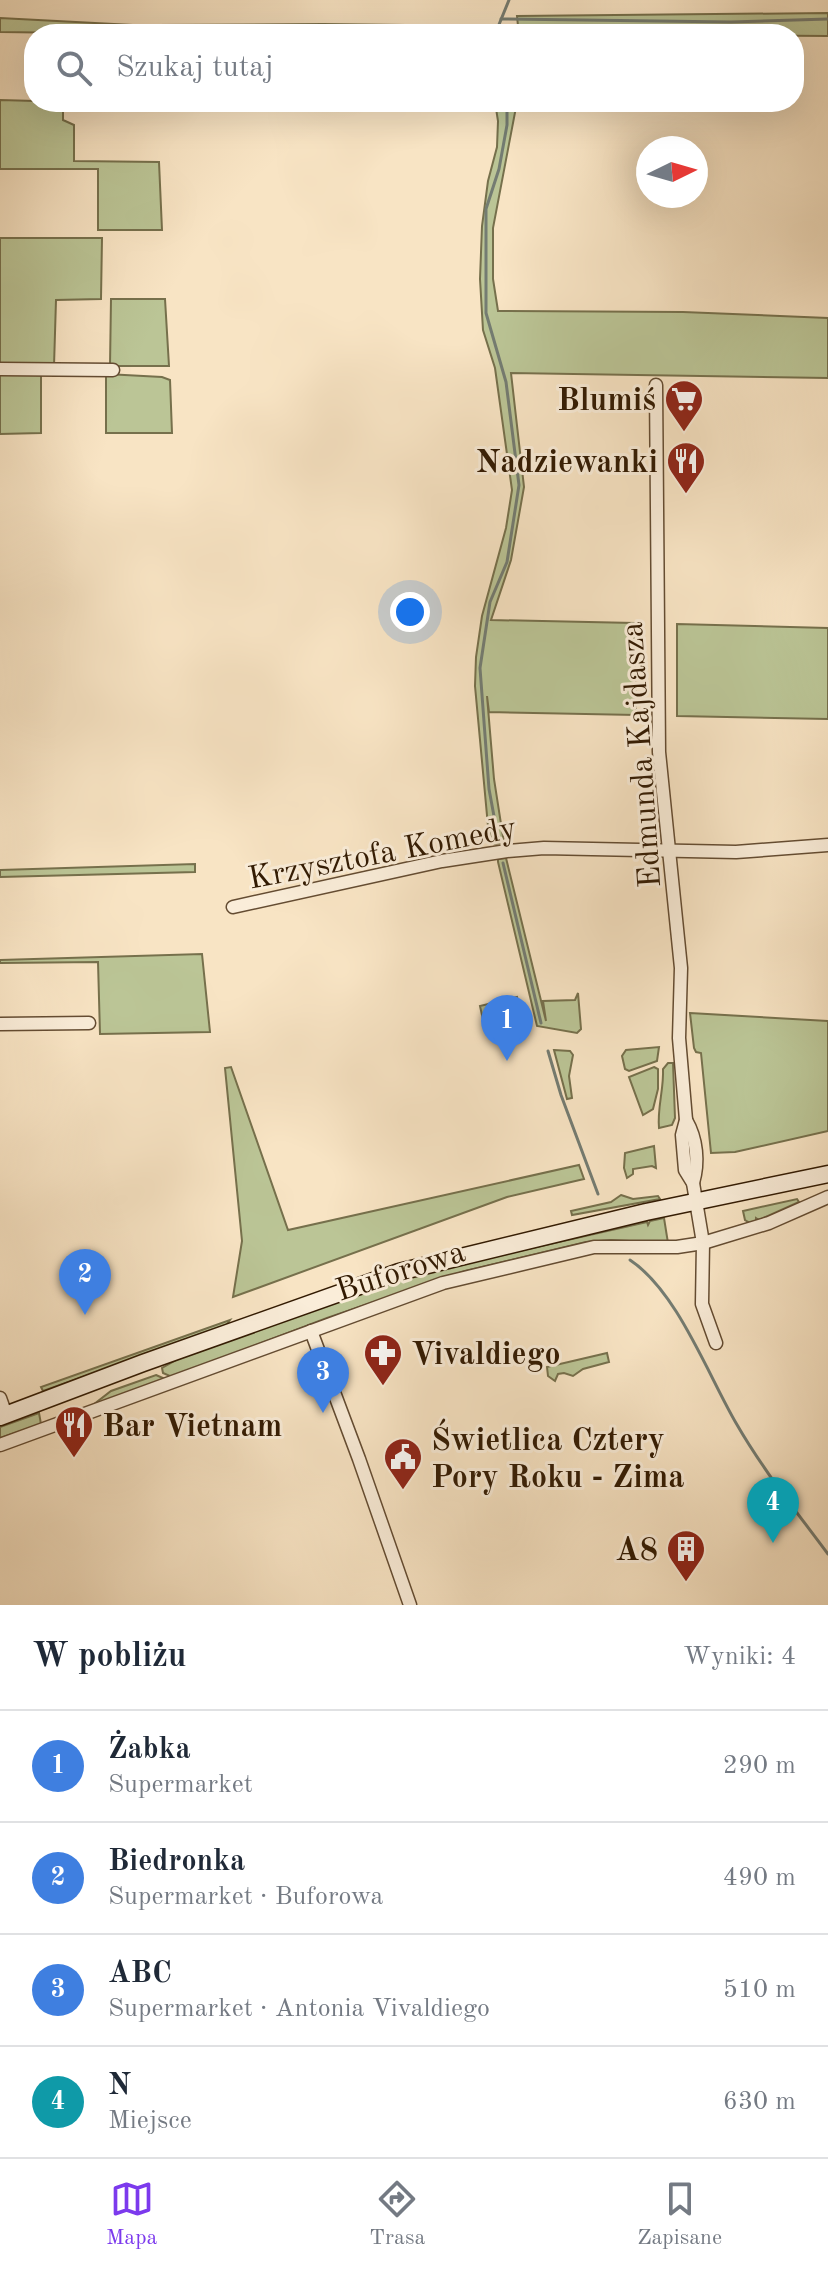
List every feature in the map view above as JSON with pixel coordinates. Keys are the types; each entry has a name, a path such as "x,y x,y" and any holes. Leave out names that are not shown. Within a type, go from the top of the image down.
{"main road":[{"name":"Buforowa","path":"3,1416 399,1272 828,1174"}],"street":[{"path":"0,369 113,370"},
{"name":"Edmunda Kajdasza","path":"656,385 659,752 681,968 679,1038 686,1120 693,1132 697,1168 693,1183 703,1243 700,1290 716,1343"},
{"name":"Krzysztofa Komedy","path":"233,907 442,861 507,851 544,848 742,852 828,845"},
{"path":"0,1024 89,1023"},
{"name":"Buforowa","path":"0,1445 416,1291 573,1250 623,1245 677,1247 703,1243 769,1223 828,1197"},
{"path":"311,1331 410,1605"},
{"path":"0,1398 3,1416"}],"green space":[{"path":"828,13 828,36 804,36 804,24 518,24 517,16"},
{"path":"0,18 113,24 24,24 24,32 0,32"},
{"path":"0,100 24,101 24,112 63,112 63,120 74,125 74,161 159,162 162,230 98,230 98,169 0,169"},
{"path":"497,112 515,112 493,228 493,279 498,311 683,312 828,318 828,378 511,373 524,487 511,560 491,620 634,623 636,715 489,712 487,696 494,779 504,843 493,844 488,826 475,686 482,616 506,528 512,490 495,368 483,330 480,279 482,226 488,181 497,147"},
{"path":"0,238 102,238 101,299 56,300 54,366 0,365"},
{"path":"111,299 165,299 169,366 110,366"},
{"path":"0,372 41,374 41,433 0,434"},
{"path":"106,374 170,380 172,433 106,433"},
{"path":"677,624 828,628 828,719 677,716"},
{"path":"506,858 546,1021 543,1001 575,1000 578,993 581,1029 577,1033 537,1026 498,862 498,859"},
{"path":"195,864 195,872 0,877 0,870"},
{"path":"202,954 210,1032 100,1034 98,962 0,963 0,960"},
{"path":"517,997 523,1021 485,1029 480,1006"},
{"path":"690,1013 828,1021 828,1131 735,1152 711,1153 701,1053 694,1048"},
{"path":"659,1047 657,1061 629,1071 625,1069 622,1056 626,1050"},
{"path":"554,1050 570,1051 573,1055 569,1076 572,1098 567,1099"},
{"path":"668,1063 673,1063 675,1118 672,1125 659,1128 663,1069"},
{"path":"231,1067 288,1230 579,1165 584,1179 507,1197 233,1297 242,1241 225,1068"},
{"path":"654,1067 658,1069 658,1089 653,1109 643,1115 629,1077"},
{"path":"654,1146 656,1168 633,1169 633,1174 627,1178 625,1153"},
{"path":"621,1195 633,1199 658,1196 660,1199 572,1215 571,1211 611,1202"},
{"path":"797,1199 799,1202 759,1220 756,1218 750,1223 745,1220 743,1211"},
{"path":"664,1218 668,1243 586,1242 465,1271 327,1318 172,1377 163,1373 162,1368 187,1354 418,1274 647,1222 648,1225 650,1221"},
{"path":"230,1320 225,1327 43,1391 41,1387"},
{"path":"607,1353 609,1362 583,1369 573,1376 558,1374 555,1381 548,1376 547,1367"},
{"path":"156,1375 165,1379 89,1408 111,1391"},
{"path":"39,1413 41,1424 0,1438 0,1427"}],"waterway":[{"path":"499,24 509,0"},
{"path":"501,19 731,22 828,19"},
{"path":"498,838 489,789 480,668 490,602 507,562 519,485 506,382 486,313 486,209 499,169 507,112"},
{"path":"503,863 541,1023"},
{"path":"548,1051 598,1194"},
{"path":"630,1260 647,1274 677,1313 746,1440 828,1554"}],"place":[{"name":"Blumiś","path":"684,433"},
{"name":"Nadziewanki","path":"686,495"},
{"name":"Żabka","path":"507,1061"},
{"name":"Biedronka","path":"85,1315"},
{"name":"Vivaldiego","path":"383,1387"},
{"name":"ABC","path":"323,1413"},
{"name":"Bar Vietnam","path":"74,1459"},
{"name":"Świetlica Cztery Pory Roku - Zima","path":"403,1491"},
{"name":"N","path":"773,1543"},
{"name":"A8","path":"686,1583"}]}
